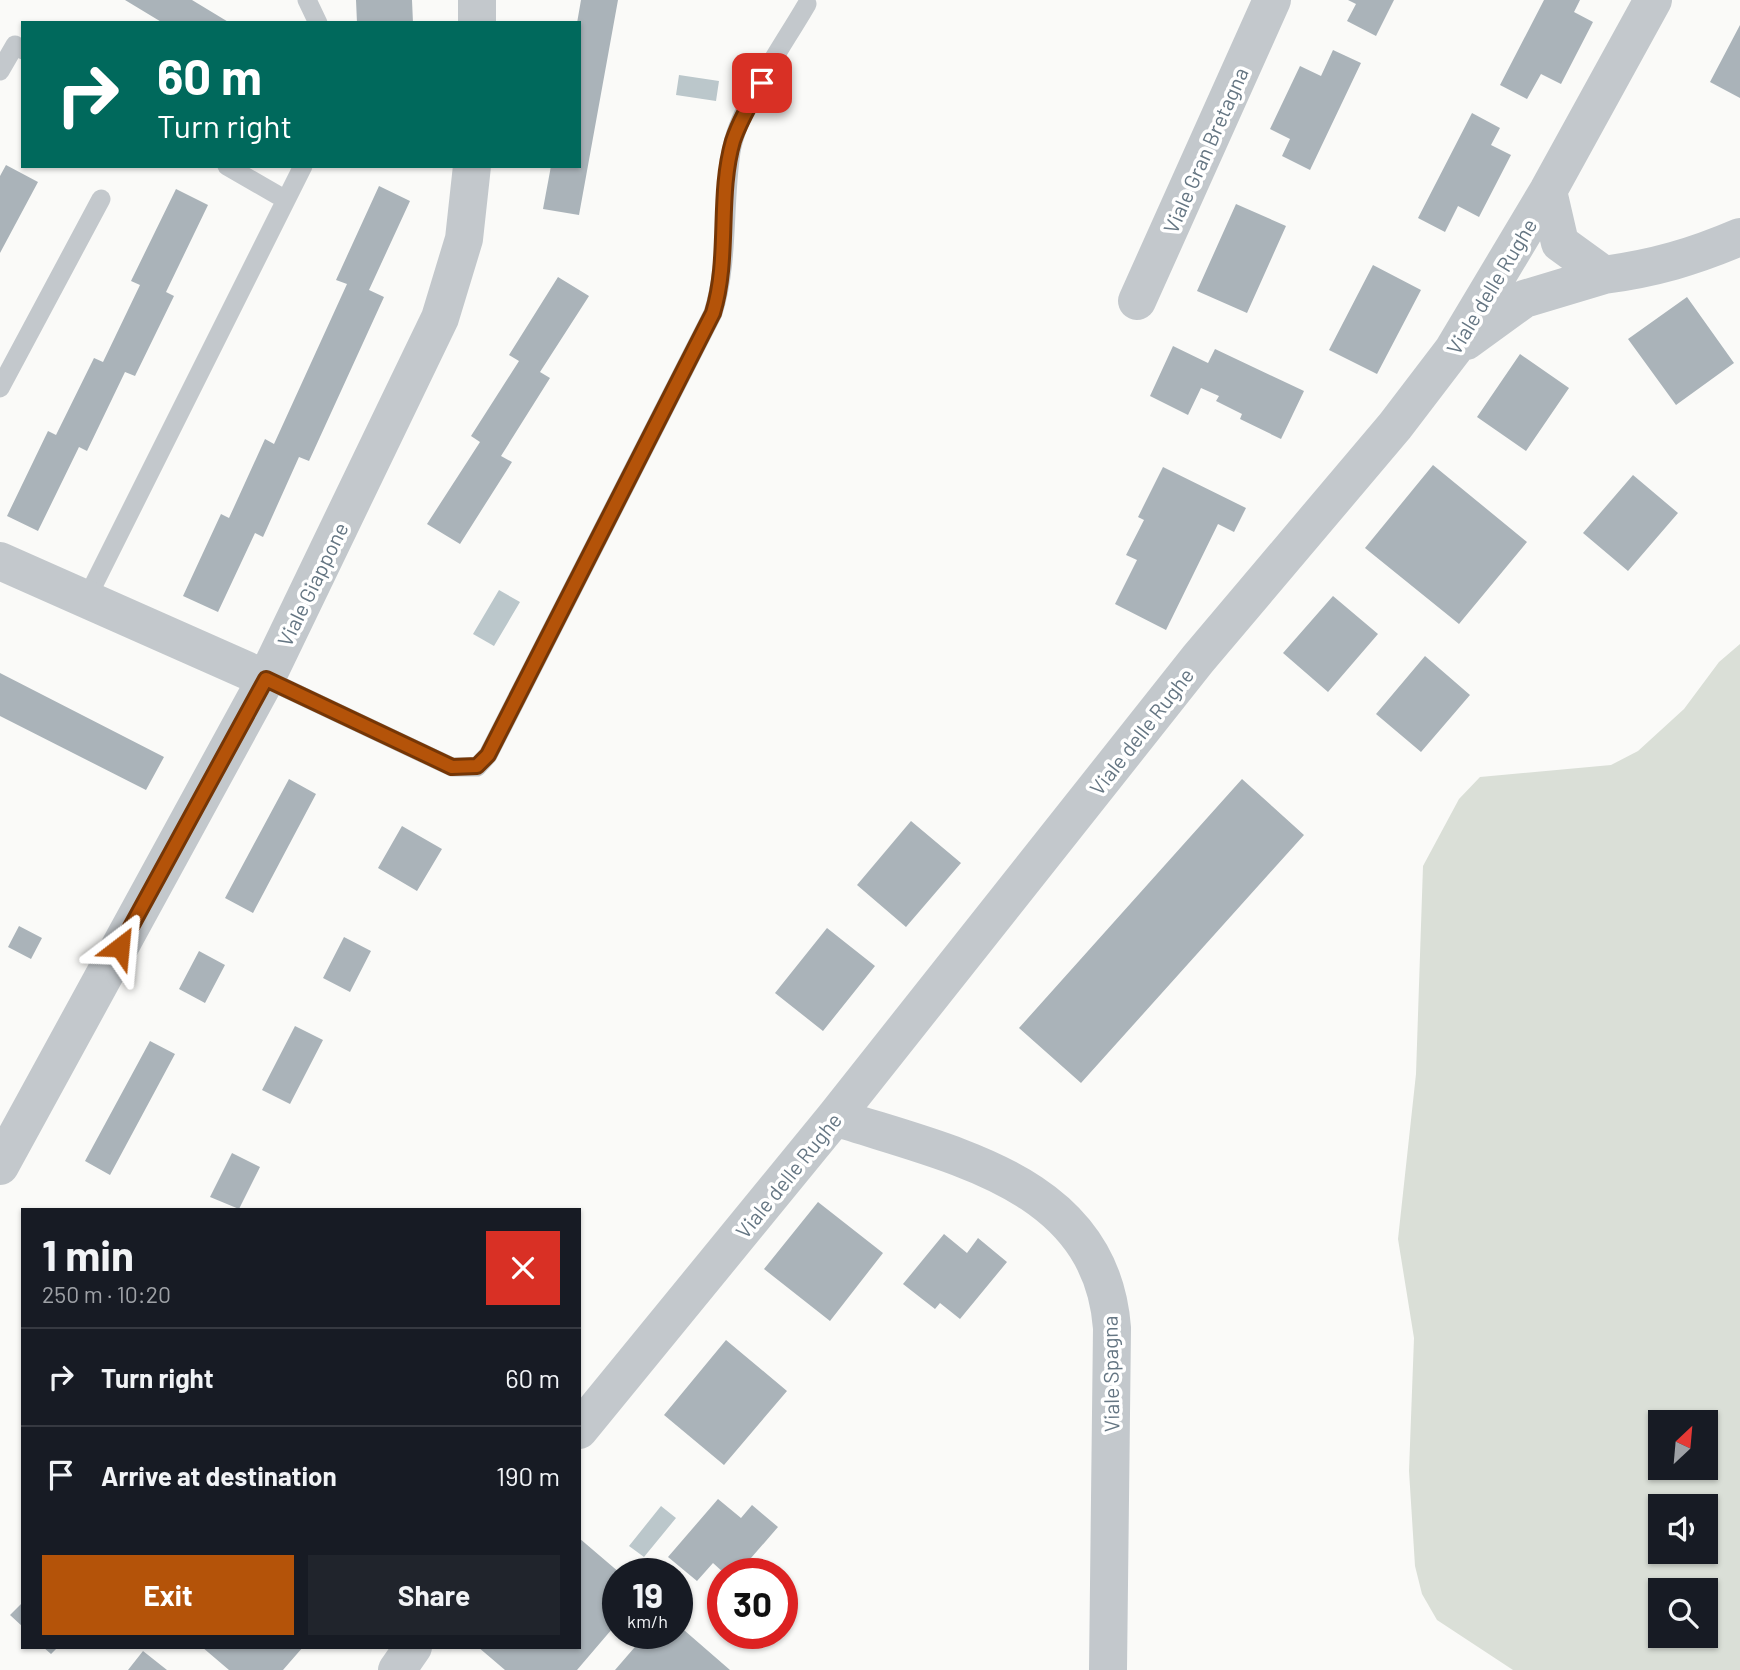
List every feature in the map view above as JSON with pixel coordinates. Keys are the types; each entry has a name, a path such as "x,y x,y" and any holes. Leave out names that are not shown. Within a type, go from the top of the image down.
{"street":[{"path":"477,0 477,21"},
{"name":"Viale Gran Bretagna","path":"1137,301 1272,0"},
{"name":"Viale delle Rughe","path":"581,1428 835,1118 1189,670 1395,426 1453,350 1548,191 1653,0"},
{"name":"Viale Giappone","path":"0,1167 266,679 440,318 464,240 472,168"},
{"path":"1548,191 1560,243 1604,275"},
{"path":"1453,350 1524,299 1604,275 1654,268 1689,259 1740,237"},
{"path":"0,561 266,679"},
{"name":"Viale Spagna","path":"835,1118 972,1162 1023,1186 1068,1221 1096,1261 1104,1283 1112,1328 1108,1670"}],"lane":[{"path":"307,0 317,21"},
{"path":"266,679 452,767 477,766 488,755 713,313 719,287 733,141 742,117 807,4"},
{"path":"0,71 15,45 21,49"},
{"path":"230,168 286,200"},
{"path":"86,600 302,168"},
{"path":"0,388 101,199"}],"shaded area":[{"path":"679,75 719,81 716,101 676,95"},
{"path":"499,590 520,602 494,646 473,634"},
{"path":"1740,644 1740,1670 1513,1670 1437,1620 1422,1594 1415,1566 1409,1471 1414,1338 1398,1239 1416,1074 1423,866 1459,799 1480,777 1611,765 1638,751 1684,709 1719,662"},
{"path":"661,1506 676,1518 644,1557 629,1546"}],"building":[{"path":"125,0 192,0 227,21 160,21"},
{"path":"356,0 412,0 413,21 357,21"},
{"path":"581,0 618,0 579,215 543,209 551,168 581,168 581,21 577,21"},
{"path":"1348,0 1394,0 1376,36 1347,21 1356,4"},
{"path":"1544,0 1580,0 1574,12 1593,22 1561,84 1541,74 1527,99 1500,85"},
{"path":"1740,25 1740,98 1710,82"},
{"path":"1333,50 1361,63 1310,170 1282,156 1290,139 1270,129 1300,66 1321,76"},
{"path":"1472,113 1500,128 1491,145 1511,155 1479,217 1458,206 1445,232 1418,218"},
{"path":"6,165 38,182 0,253 0,176"},
{"path":"379,186 410,201 369,290 384,297 309,461 299,457 263,537 255,533 218,612 183,596 221,514 229,518 265,439 274,444 347,284 336,280"},
{"path":"176,189 208,205 166,292 174,296 135,376 125,372 87,451 79,447 38,531 7,516 48,431 56,435 94,358 103,362 140,285 131,281"},
{"path":"1236,204 1286,226 1247,313 1197,291"},
{"path":"1373,265 1421,290 1377,374 1329,350"},
{"path":"558,277 589,296 540,372 550,378 501,456 512,462 460,544 427,524 480,442 471,436 519,361 509,355"},
{"path":"1687,297 1734,363 1676,405 1628,339"},
{"path":"1173,346 1208,363 1215,349 1304,391 1281,439 1240,419 1242,414 1216,401 1219,396 1201,388 1188,415 1150,396"},
{"path":"1520,354 1569,388 1526,451 1477,417"},
{"path":"1433,465 1527,542 1459,624 1365,548"},
{"path":"1163,467 1246,508 1234,532 1218,524 1166,630 1115,604 1137,560 1126,555 1144,520 1138,517"},
{"path":"1633,475 1678,513 1628,571 1583,533"},
{"path":"1333,596 1378,634 1328,692 1283,653"},
{"path":"1425,656 1470,695 1421,752 1376,714"},
{"path":"0,673 164,757 146,790 0,716"},
{"path":"289,779 316,794 253,913 225,898"},
{"path":"1242,779 1304,835 1081,1083 1019,1028"},
{"path":"911,821 961,863 906,927 857,885"},
{"path":"402,826 442,849 417,891 378,868"},
{"path":"19,926 42,938 31,959 8,947"},
{"path":"827,928 875,966 823,1031 775,993"},
{"path":"344,937 371,951 350,992 323,978"},
{"path":"199,951 225,965 205,1003 179,989"},
{"path":"295,1026 323,1040 290,1104 262,1090"},
{"path":"150,1041 175,1054 110,1175 85,1161"},
{"path":"232,1153 260,1167 240,1208 210,1197"},
{"path":"818,1202 883,1253 830,1321 764,1269"},
{"path":"944,1234 967,1253 978,1238 1007,1262 960,1319 940,1303 935,1309 903,1284"},
{"path":"726,1340 787,1391 724,1465 664,1415"},
{"path":"718,1499 741,1518 752,1505 778,1527 751,1558 707,1558 707,1570 697,1581 693,1578 693,1558 668,1557"},
{"path":"581,1540 602,1558 602,1641 577,1670 505,1670 480,1649 581,1649"},
{"path":"21,1604 21,1625 10,1615"},
{"path":"693,1638 730,1670 615,1670 633,1649 693,1649"},
{"path":"204,1649 301,1649 283,1670 229,1670"},
{"path":"143,1651 167,1670 128,1670"}],"route":[{"path":"120,947 266,679 452,767 469,769 477,766 488,755 713,313 719,287 733,141 742,117 762,83"}]}
